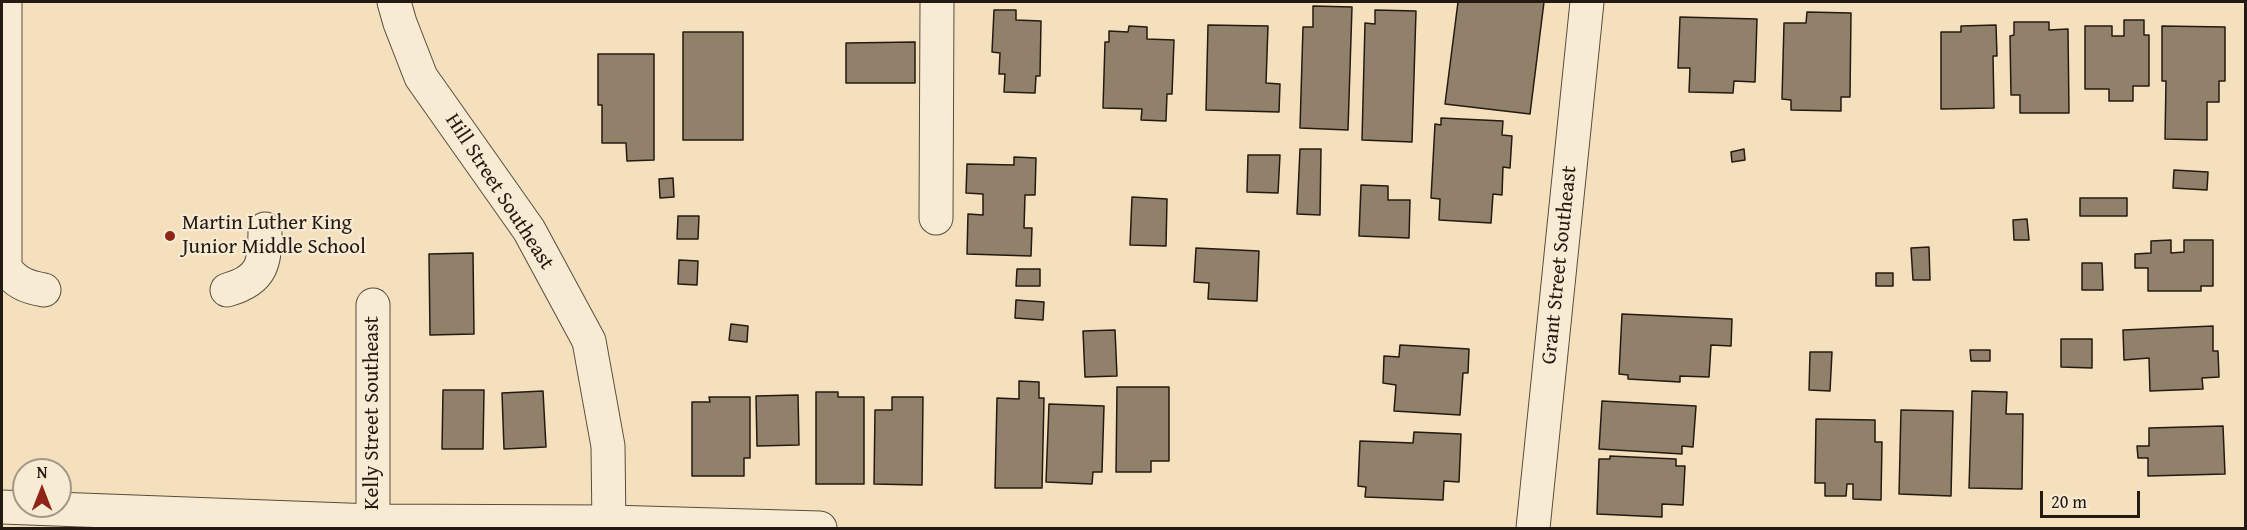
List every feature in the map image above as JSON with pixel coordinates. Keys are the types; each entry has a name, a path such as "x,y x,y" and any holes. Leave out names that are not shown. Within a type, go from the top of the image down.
{"street":[{"path":"5,2 5,268 13,279 27,287 44,290"},
{"name":"Hill Street Southeast","path":"394,2 421,77 529,230 589,341 608,446 609,525"},
{"path":"936,218 937,2"},
{"name":"Grant Street Southeast","path":"1533,528 1587,2"},
{"path":"227,290 244,285 258,273 265,249 265,229"},
{"name":"Kelly Street Southeast","path":"373,305 373,521"},
{"path":"2,507 373,521 820,528"}],"building":[{"path":"1458,2 1544,2 1530,114 1445,104"},
{"path":"1313,6 1352,7 1348,130 1300,128 1303,27 1313,27"},
{"path":"994,10 1016,10 1016,20 1041,21 1040,76 1036,76 1035,93 1004,92 1005,74 999,74 1000,53 992,52"},
{"path":"1375,10 1416,11 1412,142 1362,140 1365,23 1375,24"},
{"path":"1807,12 1851,13 1850,97 1841,97 1841,111 1791,110 1791,100 1782,99 1784,23 1806,23"},
{"path":"1680,17 1757,19 1755,82 1734,81 1733,93 1689,92 1690,68 1678,68"},
{"path":"2124,20 2144,20 2144,35 2149,35 2149,86 2133,86 2133,101 2109,101 2109,89 2085,89 2085,26 2112,26 2112,36 2124,36"},
{"path":"2014,22 2049,22 2049,30 2068,29 2069,113 2020,113 2020,95 2011,95 2010,36 2014,35"},
{"path":"1208,25 1268,26 1266,83 1280,84 1279,112 1206,110"},
{"path":"1996,25 1997,56 1993,56 1994,108 1941,109 1941,32 1961,32 1961,26"},
{"path":"1129,26 1147,27 1147,39 1174,40 1172,94 1167,94 1166,121 1141,120 1142,109 1103,108 1105,42 1109,42 1109,31 1128,32"},
{"path":"2162,26 2225,27 2225,81 2219,81 2219,102 2207,102 2207,140 2165,139 2166,81 2162,81"},
{"path":"683,32 743,32 743,140 683,140"},
{"path":"915,42 915,83 846,83 846,43"},
{"path":"598,54 654,54 654,160 627,161 626,143 602,143 602,105 598,105"},
{"path":"1441,118 1503,121 1502,135 1512,136 1510,168 1503,167 1502,195 1493,194 1491,223 1439,220 1440,199 1431,198 1435,124 1441,125"},
{"path":"1300,149 1321,149 1320,215 1297,214"},
{"path":"1744,149 1745,160 1732,162 1731,152"},
{"path":"1248,155 1280,155 1278,193 1247,192"},
{"path":"1014,157 1036,158 1035,195 1025,195 1024,228 1032,228 1031,256 967,254 968,214 983,215 983,194 966,193 967,164 1014,165"},
{"path":"2174,170 2208,172 2207,190 2173,188"},
{"path":"673,178 674,197 660,198 659,179"},
{"path":"1361,185 1388,186 1388,200 1410,200 1409,238 1359,236"},
{"path":"1132,197 1167,199 1166,246 1130,245"},
{"path":"2080,198 2127,198 2127,216 2080,216"},
{"path":"678,216 699,216 698,239 677,239"},
{"path":"2027,219 2029,240 2014,240 2013,220"},
{"path":"2171,240 2171,253 2184,252 2184,240 2213,240 2213,286 2201,286 2201,291 2148,291 2148,268 2135,268 2135,254 2151,253 2151,241"},
{"path":"1929,247 1930,280 1913,280 1911,248"},
{"path":"1196,248 1259,251 1257,301 1208,299 1209,283 1194,282"},
{"path":"473,253 474,334 430,335 429,254"},
{"path":"679,260 698,261 697,285 678,284"},
{"path":"2082,263 2102,263 2103,290 2082,290"},
{"path":"1017,269 1040,269 1040,286 1016,286"},
{"path":"1876,273 1893,273 1893,286 1876,286"},
{"path":"1016,300 1044,302 1043,320 1015,318"},
{"path":"1622,314 1732,319 1731,346 1711,345 1709,377 1680,376 1680,382 1628,379 1628,375 1619,374"},
{"path":"731,324 748,326 747,342 729,340"},
{"path":"2213,326 2213,351 2218,351 2219,377 2202,378 2203,389 2150,391 2149,358 2124,360 2123,330"},
{"path":"1115,330 1117,376 1085,377 1083,331"},
{"path":"2061,339 2092,339 2092,368 2061,367"},
{"path":"1400,345 1469,349 1468,373 1463,373 1460,415 1394,411 1396,385 1383,383 1384,356 1399,357"},
{"path":"1970,350 1990,350 1990,361 1971,361"},
{"path":"1810,352 1832,352 1830,391 1809,390"},
{"path":"1019,381 1039,382 1039,398 1044,398 1042,488 995,488 997,398 1019,399"},
{"path":"1117,387 1169,387 1169,461 1151,461 1151,472 1116,472"},
{"path":"443,390 484,390 483,449 442,449"},
{"path":"543,391 546,447 504,449 502,393"},
{"path":"1972,391 2007,392 2006,414 2023,414 2022,489 1969,488"},
{"path":"816,392 838,392 838,397 864,397 864,484 816,484"},
{"path":"798,395 799,445 757,446 756,396"},
{"path":"709,397 750,397 750,458 744,458 744,476 692,476 692,402 710,402"},
{"path":"892,397 923,397 922,485 874,484 875,410 892,410"},
{"path":"1602,401 1696,406 1693,447 1682,446 1682,454 1599,449"},
{"path":"1049,404 1104,406 1102,472 1093,472 1092,484 1046,482"},
{"path":"1901,410 1953,411 1951,496 1899,494"},
{"path":"1816,419 1875,420 1875,442 1882,442 1881,500 1853,499 1853,484 1847,484 1846,496 1825,496 1825,483 1815,483"},
{"path":"2223,426 2225,474 2148,476 2148,458 2138,458 2137,446 2149,446 2149,428"},
{"path":"1414,432 1461,434 1459,482 1444,481 1443,500 1365,497 1366,487 1358,486 1360,441 1413,443"},
{"path":"1610,456 1676,459 1676,466 1685,466 1683,505 1662,504 1662,517 1597,514 1599,459 1610,459"}],"place":[{"name":"Martin Luther King Junior Middle School","path":"170,236"}]}
